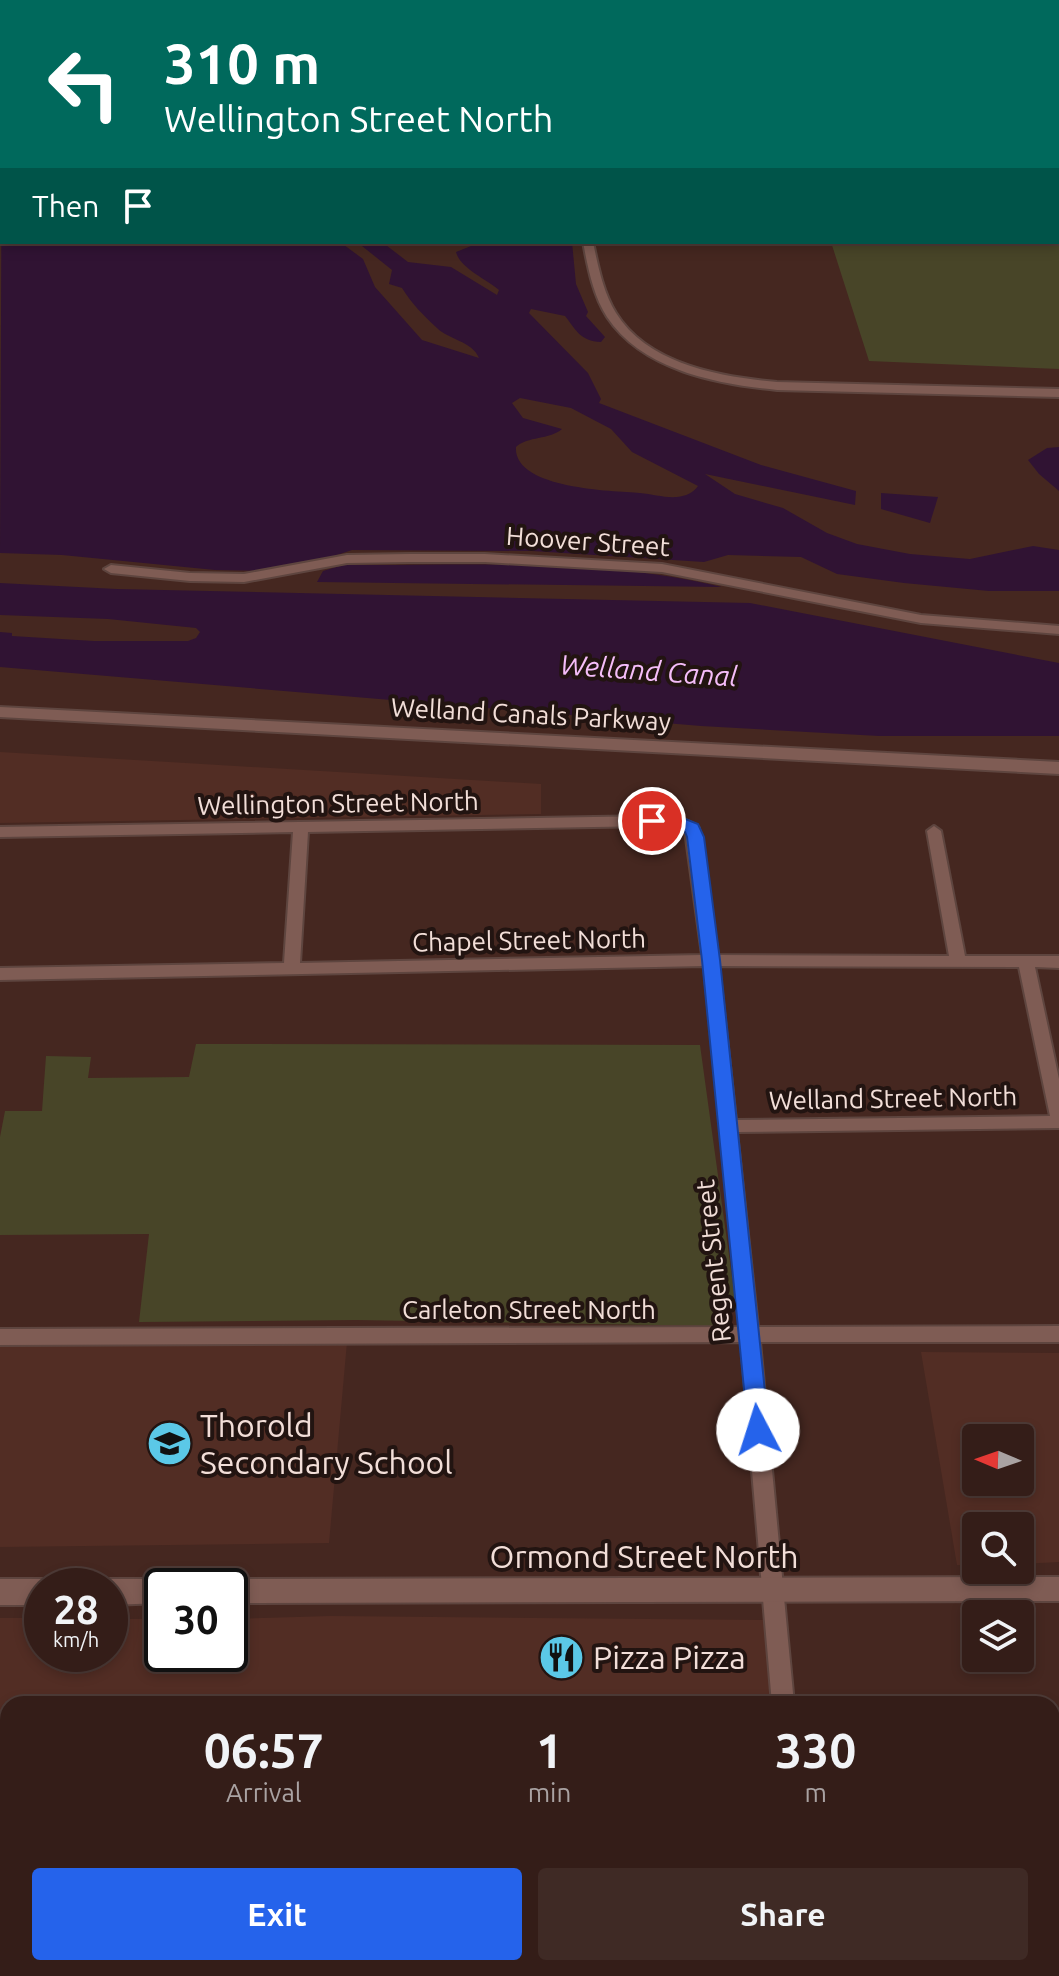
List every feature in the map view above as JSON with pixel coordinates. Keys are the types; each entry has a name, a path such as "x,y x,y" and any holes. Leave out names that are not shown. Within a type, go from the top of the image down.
{"main road":[{"name":"Ormond Street North","path":"248,1591 1059,1589"},
{"path":"0,1592 24,1592"}],"street":[{"path":"589,244 607,308 617,323 640,344 693,371 752,384 777,386 1059,393"},
{"name":"Hoover Street","path":"111,569 190,577 244,578 347,559 410,558 485,558 662,568 921,619 1059,630"},
{"name":"Welland Canals Parkway","path":"0,712 1059,768"},
{"name":"Wellington Street North","path":"0,832 678,822"},
{"name":"Regent Street","path":"678,822 692,828 696,837 711,960 750,1335 782,1696"},
{"path":"292,968 301,829"},
{"path":"934,831 958,961"},
{"name":"Chapel Street North","path":"0,974 711,960 1059,962"},
{"path":"1026,962 1059,1120"},
{"name":"Welland Street North","path":"727,1126 1059,1120"},
{"name":"Carleton Street North","path":"0,1337 1059,1334"}],"shaded area":[{"path":"832,244 1059,244 1059,369 869,361"},
{"path":"0,752 541,784 541,814 0,823"},
{"path":"196,1044 700,1045 736,1306 712,1326 356,1320 139,1322 149,1234 0,1235 0,1137 5,1111 42,1111 46,1056 91,1057 88,1078 189,1077"},
{"name":"Thorold Secondary School","path":"347,1342 329,1543 0,1547 0,1344"},
{"path":"921,1352 1059,1353 1059,1562 1034,1563 1034,1512 962,1512 962,1565 957,1565"},
{"path":"331,1616 765,1620 770,1696 0,1696 0,1618 24,1618 24,1672 128,1672 128,1619 144,1619 144,1672 248,1672 248,1618"}],"water":[{"path":"1,244 343,244 363,259 375,287 422,340 479,358 466,344 437,328 402,288 389,284 392,270 360,244 385,244 408,262 451,267 497,295 499,290 468,268 456,252 476,244 572,244 576,284 588,312 586,316 605,337 601,342 583,337 565,316 531,309 529,313 588,373 601,399 599,403 761,465 856,491 855,505 705,474 735,494 783,508 827,533 857,544 910,554 970,559 1033,546 1059,550 1059,591 989,591 904,583 837,574 801,557 728,555 704,562 532,551 352,550 316,562 272,571 215,570 62,555 0,553","holes":["520,398 571,408 611,429 632,452 698,486 686,495 668,497 588,489 530,472 519,461 516,447 562,429 523,418 512,403"]},
{"path":"1059,447 1059,491 1028,460 1047,448"},
{"path":"881,493 938,497 930,523 881,509"},
{"path":"343,565 581,567 676,577 722,587 317,582 323,571"},
{"name":"Welland Canal","path":"0,583 117,589 750,603 1059,663 1059,736 879,736 701,726 0,667 0,632 12,633 12,636 94,641 188,641 200,632 196,628 108,619 0,615"}],"place":[{"name":"Thorold Secondary School","path":"169,1443"},
{"name":"Pizza Pizza","path":"562,1657"}],"route":[{"path":"652,821 678,822 692,828 696,837 758,1430"}]}
